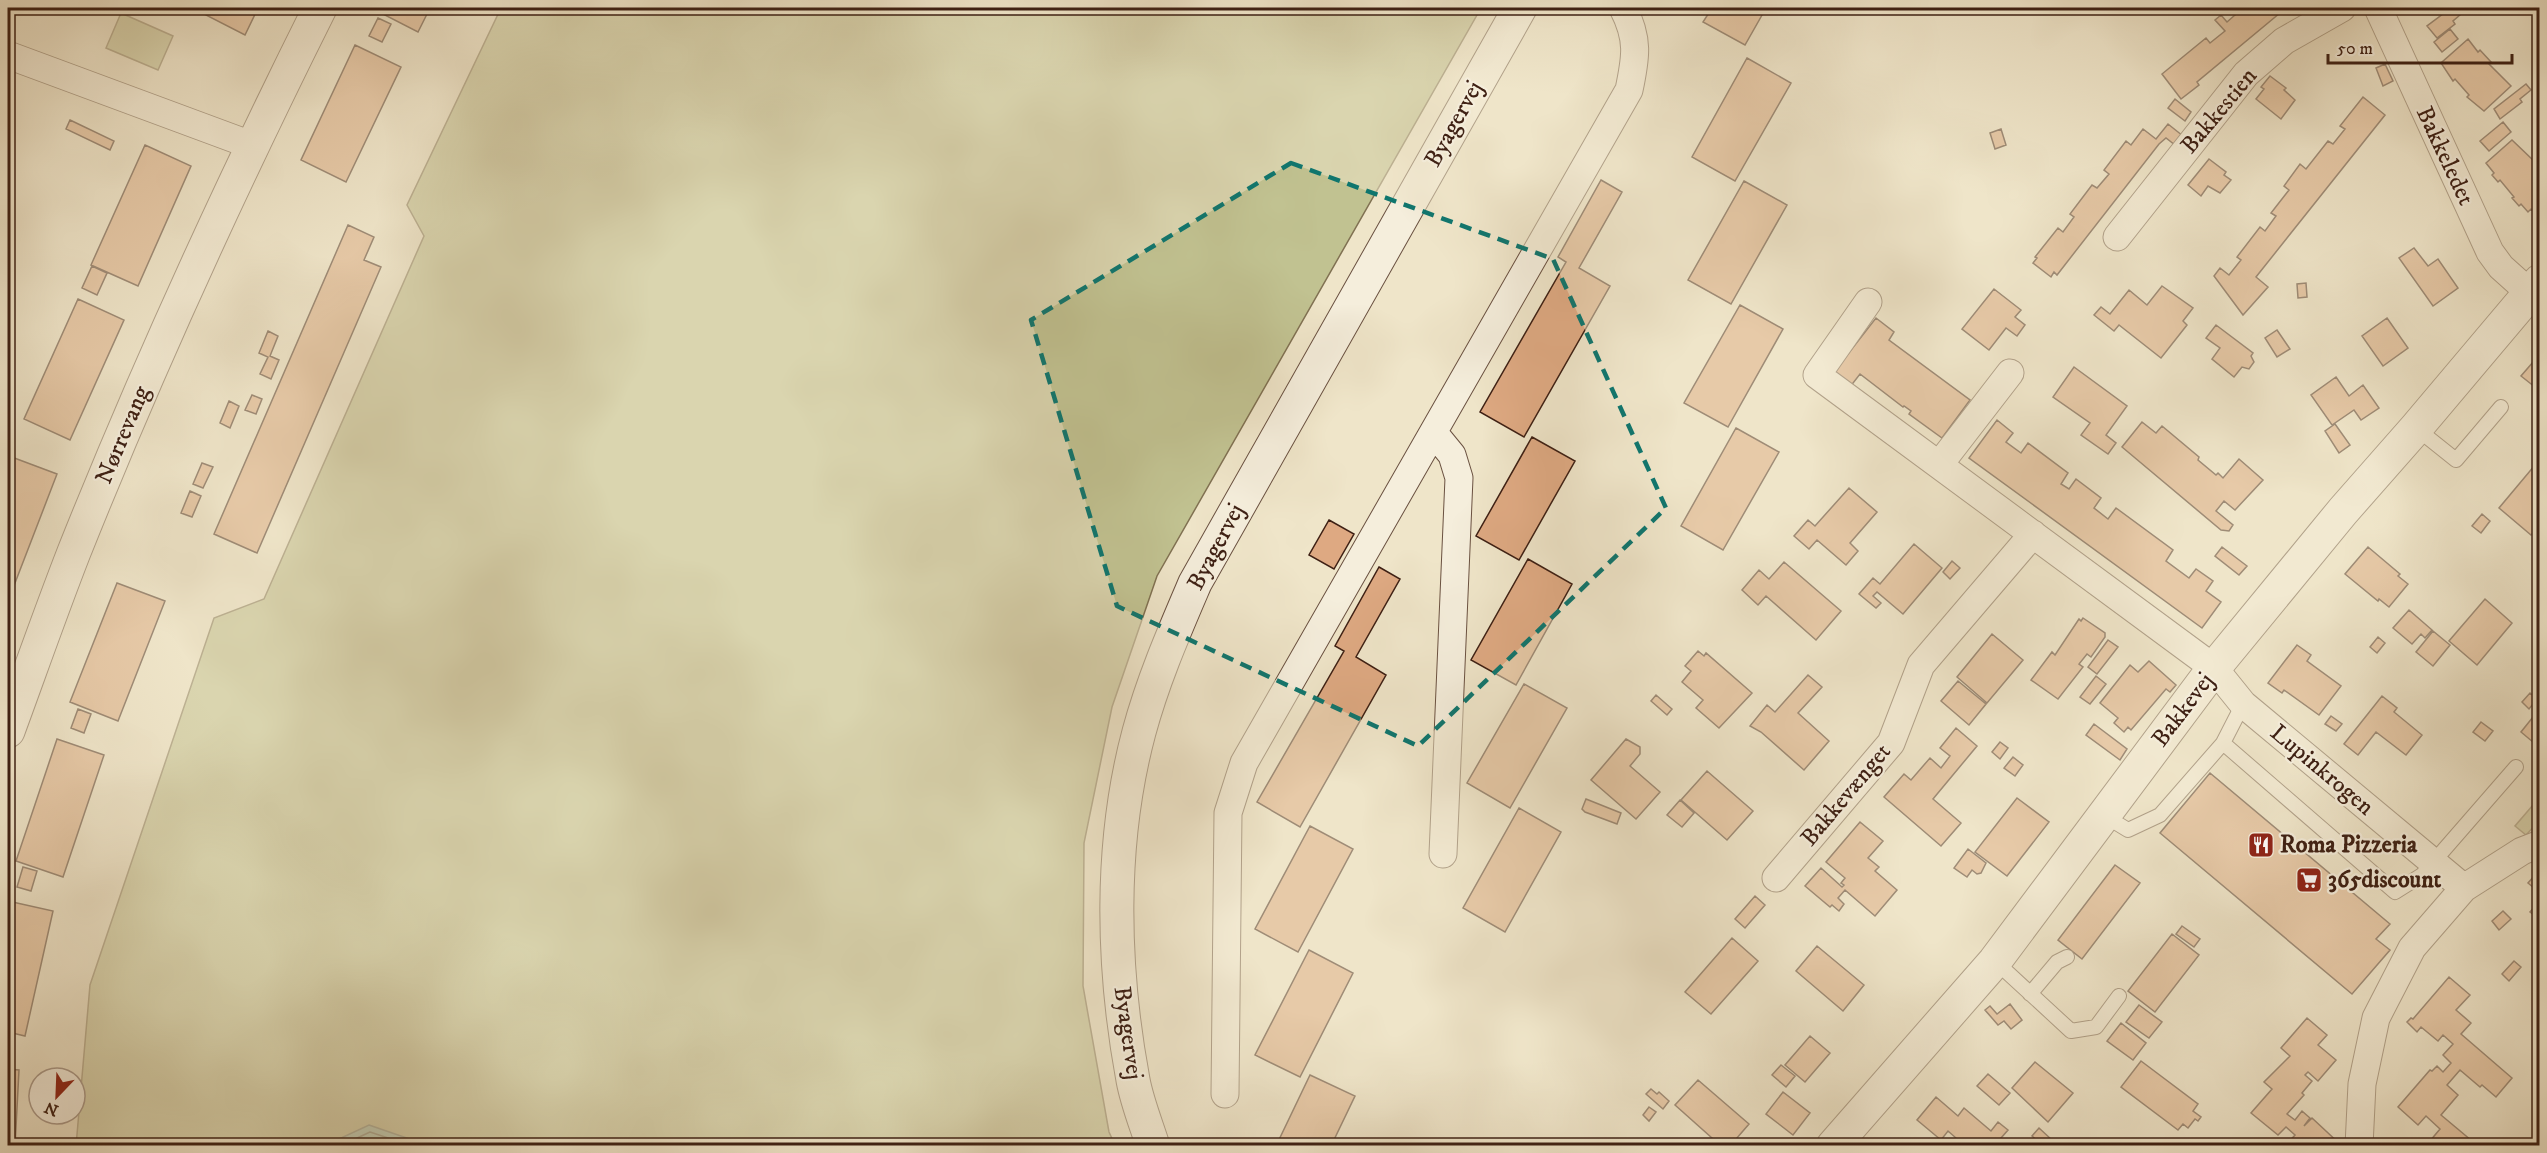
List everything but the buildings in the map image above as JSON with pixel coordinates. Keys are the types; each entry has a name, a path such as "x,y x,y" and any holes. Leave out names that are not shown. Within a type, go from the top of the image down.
{"street":[{"name":"Nørrevang","path":"8,730 74,552 171,323 251,145 320,8"},
{"name":"Byagervej","path":"1153,1146 1132,1071 1119,983 1116,892 1122,822 1139,733 1163,658 1195,583 1520,8"},
{"path":"1225,1094 1228,813 1244,763 1629,90 1636,55 1633,26 1623,8"},
{"name":"Bakkestien","path":"2117,237 2246,74 2284,41 2342,8"},
{"name":"Bakkeledet","path":"2378,8 2490,252 2500,267 2535,287"},
{"path":"8,55 251,145"},
{"name":"Bakkevej","path":"1833,1146 1995,961 2214,668 2343,511 2535,287"},
{"path":"1868,302 1817,375 2214,668"},
{"path":"1939,465 2010,373"},
{"path":"1434,433 1452,455 1459,478 1443,854"},
{"name":"Bakkevænget","path":"1776,878 1891,743 1921,665 2033,534"},
{"name":"Lupinkrogen","path":"2214,668 2243,704 2464,888"},
{"path":"2359,1146 2362,1084 2376,1018 2412,948 2464,888 2522,851 2540,844"}],"lane":[{"path":"2416,428 2456,460 2501,407"},
{"path":"2105,816 2128,830 2160,815 2223,743 2243,704"},
{"path":"2223,743 2395,892 2422,875 2516,767"},
{"path":"2030,994 2056,962 2067,957"},
{"path":"1995,961 2071,1031 2096,1027 2119,996"}],"highlighted area":[{"path":"1291,163 1553,259 1666,508 1418,746 1117,606 1031,320"}],"shaded area":[{"path":"501,8 1481,8 1157,576 1112,707 1084,843 1083,986 1109,1132 1115,1145 76,1146 78,1126 87,1126 87,1066 83,1066 90,985 214,618 264,599 424,236 407,205"},
{"path":"121,13 173,36 158,70 106,48"},
{"path":"2539,798 2539,821 2526,835 2515,826"}],"water":[{"path":"369,1125 427,1145 326,1145"}],"place":[{"name":"Roma Pizzeria","path":"2261,845"},
{"name":"365discount","path":"2309,880"}]}
